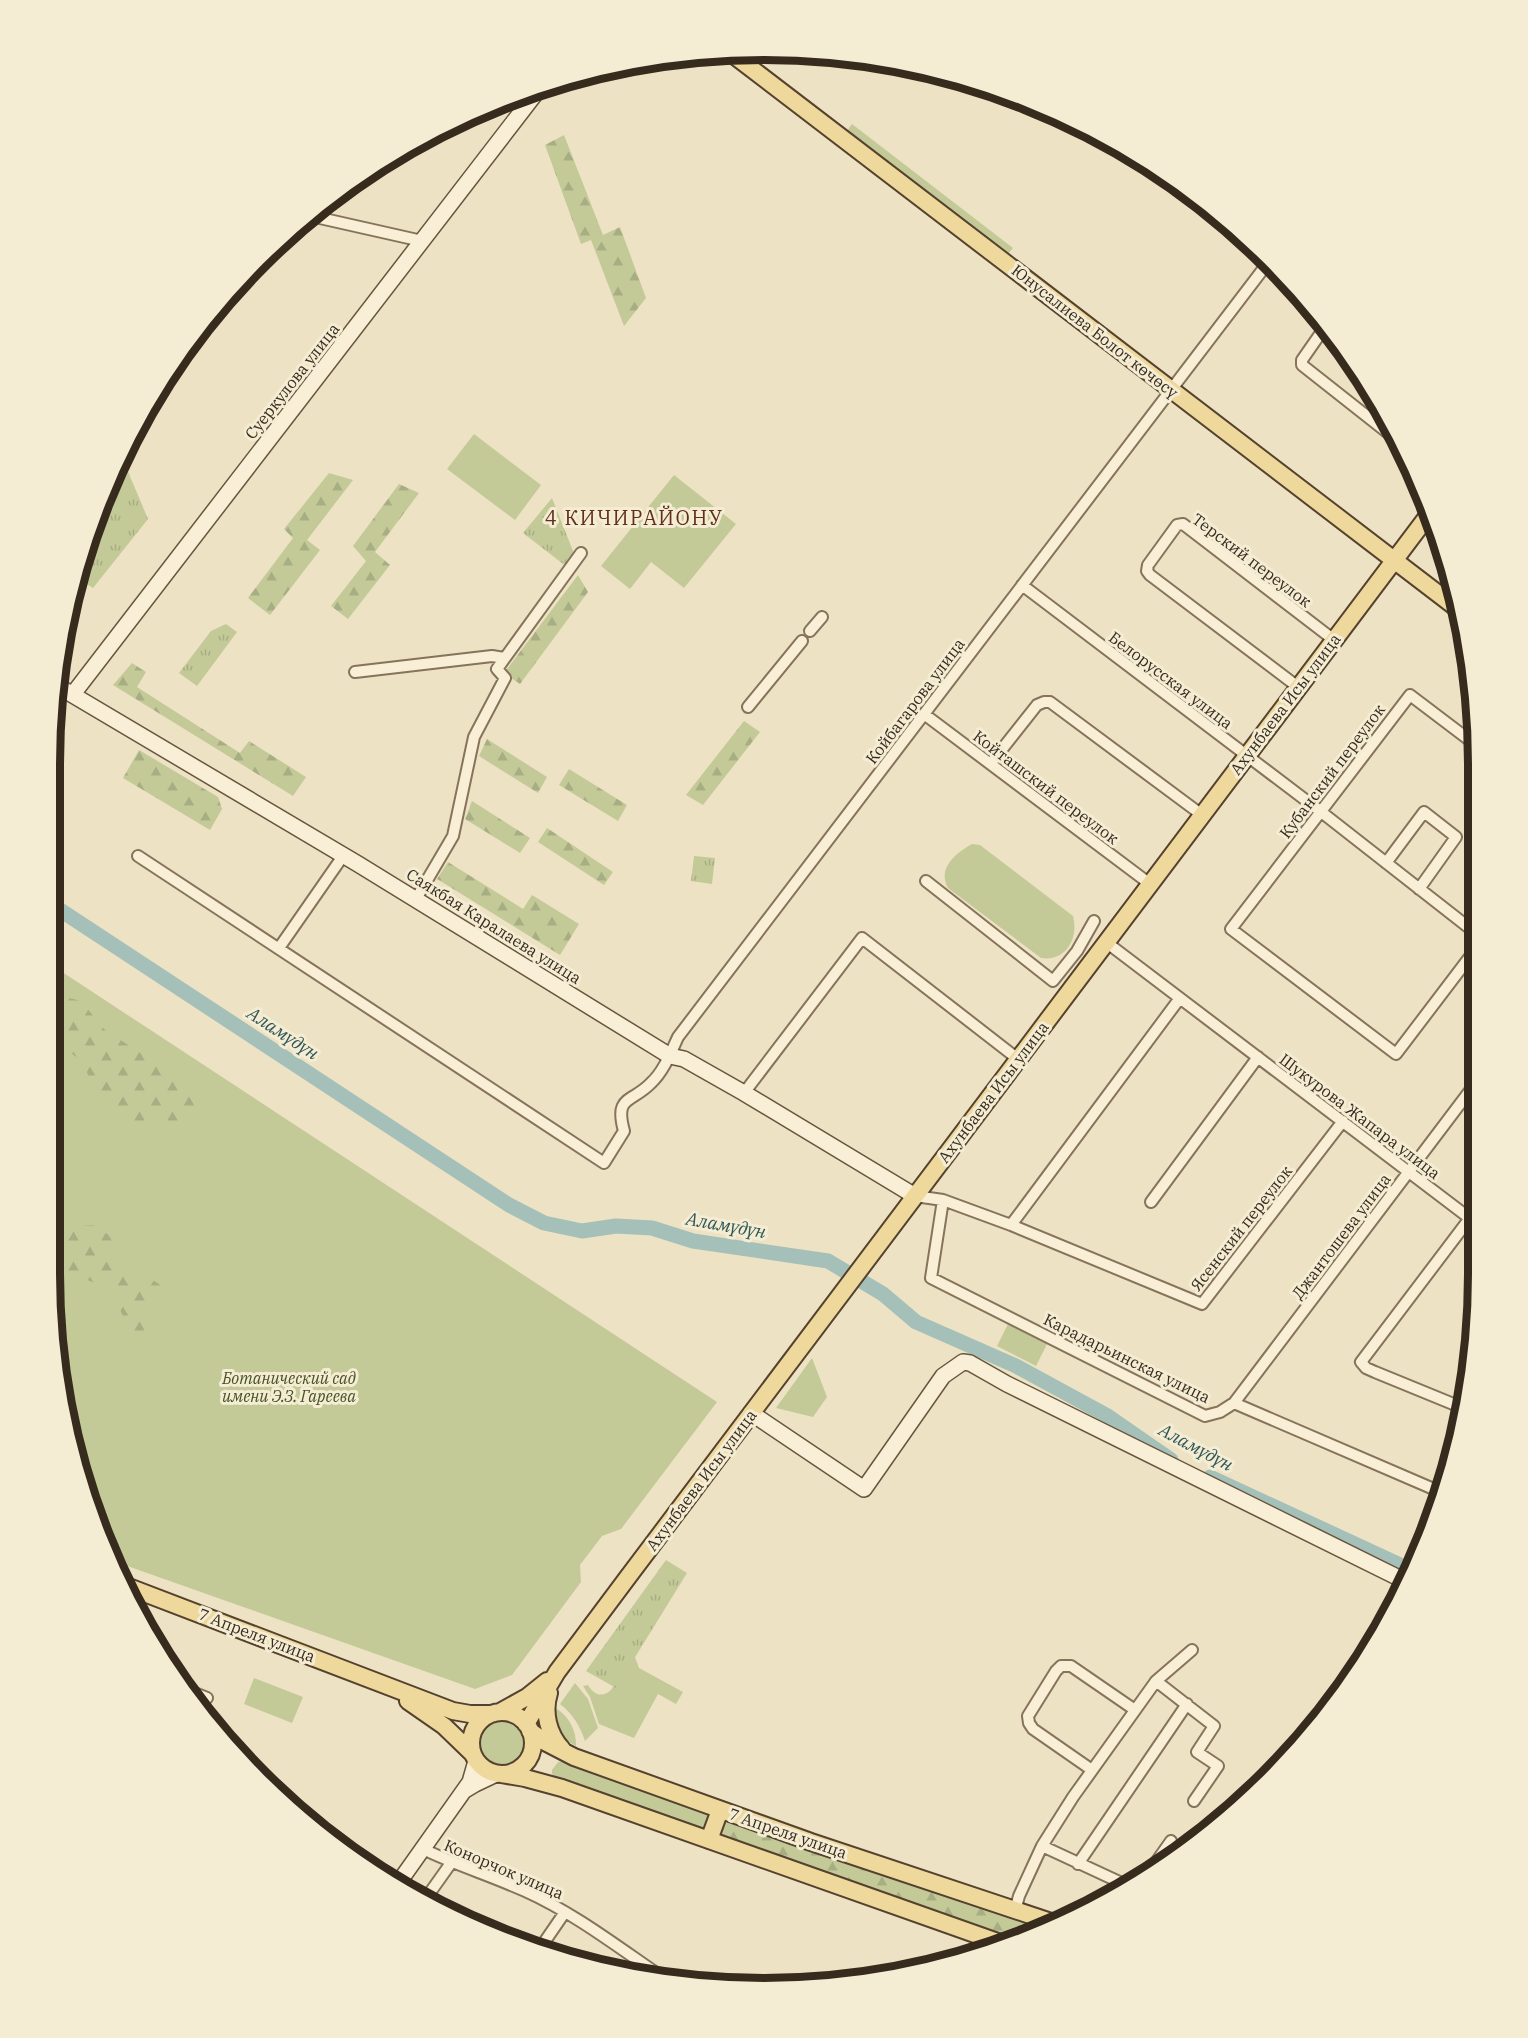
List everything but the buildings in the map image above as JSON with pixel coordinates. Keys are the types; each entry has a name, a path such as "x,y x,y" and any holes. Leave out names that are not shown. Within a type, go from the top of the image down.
{"main road":[{"name":"Юнусалиева Болот көчөсү","path":"742,61 1448,602"},
{"name":"Суеркулова улица","path":"73,694 531,100"},
{"name":"Ахунбаева Исы улица","path":"528,1727 557,1672 1424,521"},
{"name":"Саякбая Каралаева улица","path":"64,689 416,899 670,1056 684,1059 744,1093 915,1196"},
{"path":"751,1413 864,1489 943,1376 963,1362 970,1363 1007,1384 1398,1578"},
{"name":"7 Апреля улица","path":"135,1589 453,1711 470,1714 496,1713"},
{"name":"Ахунбаева Исы улица","path":"496,1713 527,1698 557,1672"},
{"path":"557,1672 547,1696 547,1716 555,1742 566,1753"},
{"name":"7 Апреля улица","path":"388,1686 444,1726 474,1758"},
{"path":"402,1878 470,1782 474,1758 471,1742 473,1733 483,1718 496,1713 518,1717 528,1727 532,1748 525,1764 518,1770 499,1774 463,1792"},
{"name":"7 Апреля улица","path":"528,1727 545,1742 566,1753 720,1810 1043,1920"},
{"path":"474,1758 486,1770 499,1774"},
{"name":"7 Апреля улица","path":"499,1774 562,1788 992,1940"},
{"path":"709,1840 720,1810"}],"street":[{"path":"320,218 422,241"},
{"name":"Койбагарова улица","path":"279,948 604,1163 624,1131 620,1112 622,1106 651,1083 670,1056 678,1036 1264,268"},
{"path":"1321,333 1302,360 1302,365 1382,428"},
{"name":"Терский переулок","path":"1298,687 1150,576 1147,571 1148,565 1177,525 1183,524 1334,640"},
{"path":"416,899 453,836 474,737 505,678 497,669 581,553"},
{"name":"Белорусская улица","path":"1022,585 1320,811 1468,927"},
{"path":"810,631 822,617"},
{"path":"748,707 802,641"},
{"path":"355,672 492,656 504,658"},
{"name":"Кубанский переулок","path":"1467,738 1410,694 1231,929 1396,1054 1468,959"},
{"path":"991,764 1037,705 1050,702 1202,815"},
{"name":"Койташский переулок","path":"924,714 1150,884"},
{"path":"1386,863 1424,812 1448,830 1456,837 1419,889"},
{"path":"138,855 279,948 344,856"},
{"path":"926,881 1053,981 1077,951 1094,921"},
{"path":"744,1093 862,938 1018,1059"},
{"name":"Шукурова Жапара улица","path":"1106,942 1468,1217"},
{"path":"1011,1225 1180,998"},
{"name":"Шукурова Жапара улица","path":"1151,1202 1258,1057"},
{"name":"Джантошева улица","path":"1234,1403 1468,1093"},
{"name":"Ясенский переулок","path":"943,1200 1011,1225 1202,1304 1343,1121"},
{"path":"915,1196 943,1200"},
{"name":"Карадарьинская улица","path":"943,1200 931,1278 1205,1416 1220,1412 1234,1403 1434,1489"},
{"path":"1455,1405 1366,1368 1361,1362 1468,1223"},
{"path":"1015,1911 1019,1896 1042,1846 1092,1770 1156,1681 1192,1650"},
{"path":"1092,1770 1033,1729 1029,1723 1028,1716 1056,1671 1061,1666 1071,1666 1135,1710"},
{"path":"1156,1681 1214,1725 1197,1752 1218,1767 1194,1801"},
{"path":"200,1695 207,1698"},
{"path":"1078,1864 1188,1704"},
{"path":"1162,1854 1171,1842"},
{"path":"1042,1846 1119,1882"},
{"name":"Конорчок улица","path":"423,1849 451,1863 525,1891 565,1912 648,1968"},
{"path":"430,1893 451,1863"},
{"path":"544,1943 565,1912"}],"green space":[{"path":"852,124 1013,248 1008,254 847,131"},
{"path":"564,135 603,235 620,227 646,298 624,326 591,240 581,244 545,145"},
{"path":"474,434 541,485 515,520 447,469"},
{"path":"126,468 148,519 93,588 84,582 97,538"},
{"path":"329,473 353,480 307,540 320,550 270,615 248,598 293,538 284,529"},
{"path":"674,475 736,524 684,588 651,562 630,589 601,566"},
{"path":"399,484 419,493 375,552 390,565 348,619 331,606 366,561 353,546"},
{"path":"552,498 575,556 567,567 523,533"},
{"path":"578,575 588,592 520,684 504,673"},
{"path":"226,624 237,632 197,686 179,673 211,631"},
{"path":"132,663 146,672 137,687 240,753 249,741 306,777 293,796 113,685"},
{"path":"744,721 760,732 703,805 686,795"},
{"path":"487,739 547,777 538,793 479,756"},
{"path":"139,750 218,797 222,809 210,830 123,778"},
{"path":"569,769 627,805 618,821 559,785"},
{"path":"472,801 530,838 520,853 465,819"},
{"path":"547,828 613,872 604,885 538,842"},
{"path":"972,844 980,845 1073,916 1072,940 1064,952 1050,958 1041,958 948,888 945,874 950,862"},
{"path":"694,856 715,858 712,884 691,881"},
{"path":"448,862 523,909 532,895 579,924 560,955 437,879"},
{"name":"Ботанический сад имени Э.З. Гареева","path":"60,971 717,1402 621,1529 602,1536 580,1565 581,1582 512,1675 475,1689 124,1565 97,1500 84,1456 66,1366 60,1274"},
{"path":"60,998 81,1001 105,1030 190,1085 210,1105 181,1121 158,1125 136,1122 107,1110 96,1098 83,1064 73,1055 60,1049"},
{"path":"93,1225 112,1239 117,1258 124,1268 153,1280 161,1286 160,1296 146,1316 144,1336 132,1332 118,1305 99,1286 93,1282 60,1276 60,1250 75,1228"},
{"path":"1009,1322 1048,1342 1036,1366 997,1346"},
{"path":"812,1358 827,1397 813,1417 776,1408"},
{"path":"666,1560 687,1573 616,1688 586,1671"},
{"path":"633,1652 639,1668 683,1692 676,1704 658,1694 634,1738 599,1724 590,1697 583,1686 588,1685 598,1694 611,1690"},
{"path":"254,1678 303,1697 292,1723 244,1704"},
{"path":"575,1683 588,1699 598,1728 585,1741 576,1721 560,1704"},
{"path":"551,1706 570,1722 575,1734 576,1746 566,1739"},
{"path":"501,1720 517,1727 524,1743 517,1759 501,1766 485,1759 478,1743 485,1727"},
{"path":"565,1761 703,1811 709,1815 711,1820 703,1830 559,1780 552,1774 552,1770 558,1762"},
{"path":"723,1820 729,1820 1033,1924 1001,1936 727,1838 718,1832"}],"waterway":[{"name":"Аламүдүн","path":"60,910 509,1205 544,1223 582,1231 616,1226 652,1228 693,1241 828,1261 883,1294 916,1322 1016,1366 1106,1415 1171,1460"},
{"name":"Аламүдүн","path":"1210,1477 1403,1566"}],"district":[{"name":"4 КИЧИРАЙОНУ","path":"634,517"}]}
